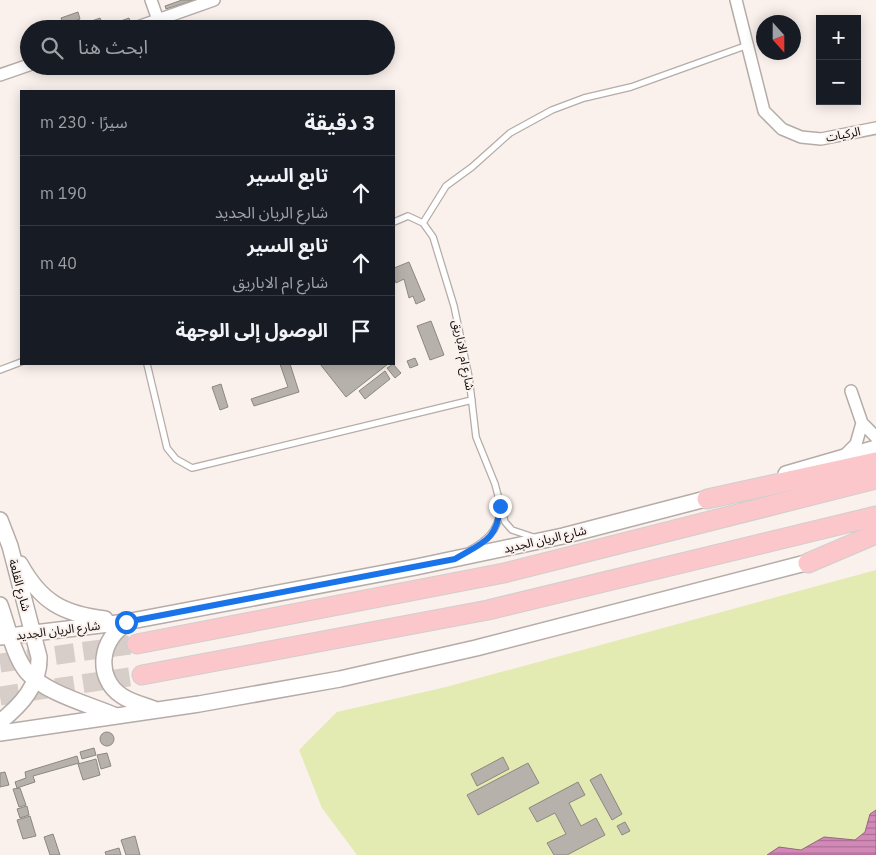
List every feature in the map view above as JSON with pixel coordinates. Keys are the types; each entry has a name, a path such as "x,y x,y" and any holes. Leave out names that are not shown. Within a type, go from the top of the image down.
{"highway":[{"path":"707,499 876,462"},
{"name":"شارع الريان الجديد","path":"138,644 504,574 876,479"},
{"path":"142,675 488,610 876,516"},
{"path":"808,563 876,534"}],"main road":[{"name":"شارع الريان الجديد","path":"5,636 130,621 455,559 548,539 707,499 876,448"},
{"name":"شارع القلعة","path":"0,520 10,546 39,657 36,680 19,705 0,722"},
{"path":"0,733 118,717 154,709 199,704 350,677 476,648 808,563 876,542"},
{"path":"10,546 28,578 43,598 64,611 86,617 130,621"},
{"name":"شارع القلعة","path":"0,605 5,636 27,672 36,680 60,693 118,717"},
{"path":"130,621 117,630 106,647 103,660 105,674 111,686 121,696 154,709"}],"street":[{"path":"151,0 158,20 214,0"},
{"path":"736,0 748,45"},
{"name":"الركيات","path":"748,45 764,110 782,129 801,137 822,139 876,128"},
{"path":"0,75 20,68"},
{"path":"851,392 862,423 876,437"},
{"path":"843,457 856,444 862,423"}],"lane":[{"path":"395,222 408,216 423,222 446,186 472,168 510,133 552,110 584,98 631,87 748,45"},
{"name":"شارع ام الاباريق","path":"423,222 433,237 454,306 472,400 476,437 496,484 505,522 512,530 524,536 548,539"},
{"path":"0,370 20,362"},
{"path":"147,365 167,448 176,459 192,468 472,400"},
{"name":"شارع ام الاباريق","path":"455,559 492,535 499,523 500,506"}],"green space":[{"path":"876,570 876,855 357,855 322,808 299,750 337,712 446,687"}],"shaded area":[{"path":"876,810 876,855 767,855 779,847 801,850 824,837 855,840 865,832 870,814"}],"building":[{"path":"182,0 194,0 166,9 165,6"},
{"path":"78,12 80,19 62,20 61,18"},
{"path":"409,262 425,300 416,304 413,296 409,298 404,279 396,283 395,268"},
{"path":"431,321 444,355 430,360 417,326"},
{"path":"415,358 418,365 410,368 407,361"},
{"path":"280,365 290,365 299,392 254,406 251,399 288,387"},
{"path":"321,365 387,365 346,397"},
{"path":"394,365 401,373 395,378 387,368"},
{"path":"385,371 390,379 365,399 359,391"},
{"path":"221,384 228,407 220,410 212,387"},
{"path":"104,732 110,732 114,739 110,746 104,746 100,742 100,736"},
{"path":"94,748 96,755 82,759 80,752"},
{"path":"107,753 111,766 101,769 97,755"},
{"path":"77,756 79,763 33,776 35,782 17,788 15,782 26,778 25,772"},
{"path":"503,757 509,769 477,786 471,774"},
{"path":"96,759 100,775 83,780 78,764"},
{"path":"528,763 539,783 478,815 467,795"},
{"path":"5,772 9,785 0,787 0,773"},
{"path":"601,774 622,814 612,820 590,780"},
{"path":"578,782 585,795 569,803 581,826 596,818 605,835 567,855 554,855 547,843 566,834 555,813 537,822 529,808"},
{"path":"20,788 26,805 19,807 13,789"},
{"path":"27,806 29,815 20,818 17,809"},
{"path":"30,816 36,836 23,839 17,820"},
{"path":"625,822 630,831 622,835 617,826"},
{"path":"53,834 60,855 50,855 44,837"},
{"path":"135,836 140,855 126,855 121,840"},
{"path":"119,848 121,855 106,855 105,852"}],"tunnel":[{"path":"0,663 137,644"},
{"path":"0,696 142,675"}],"route":[{"path":"126,622 455,559 478,546 492,535 499,523 500,506"}]}
